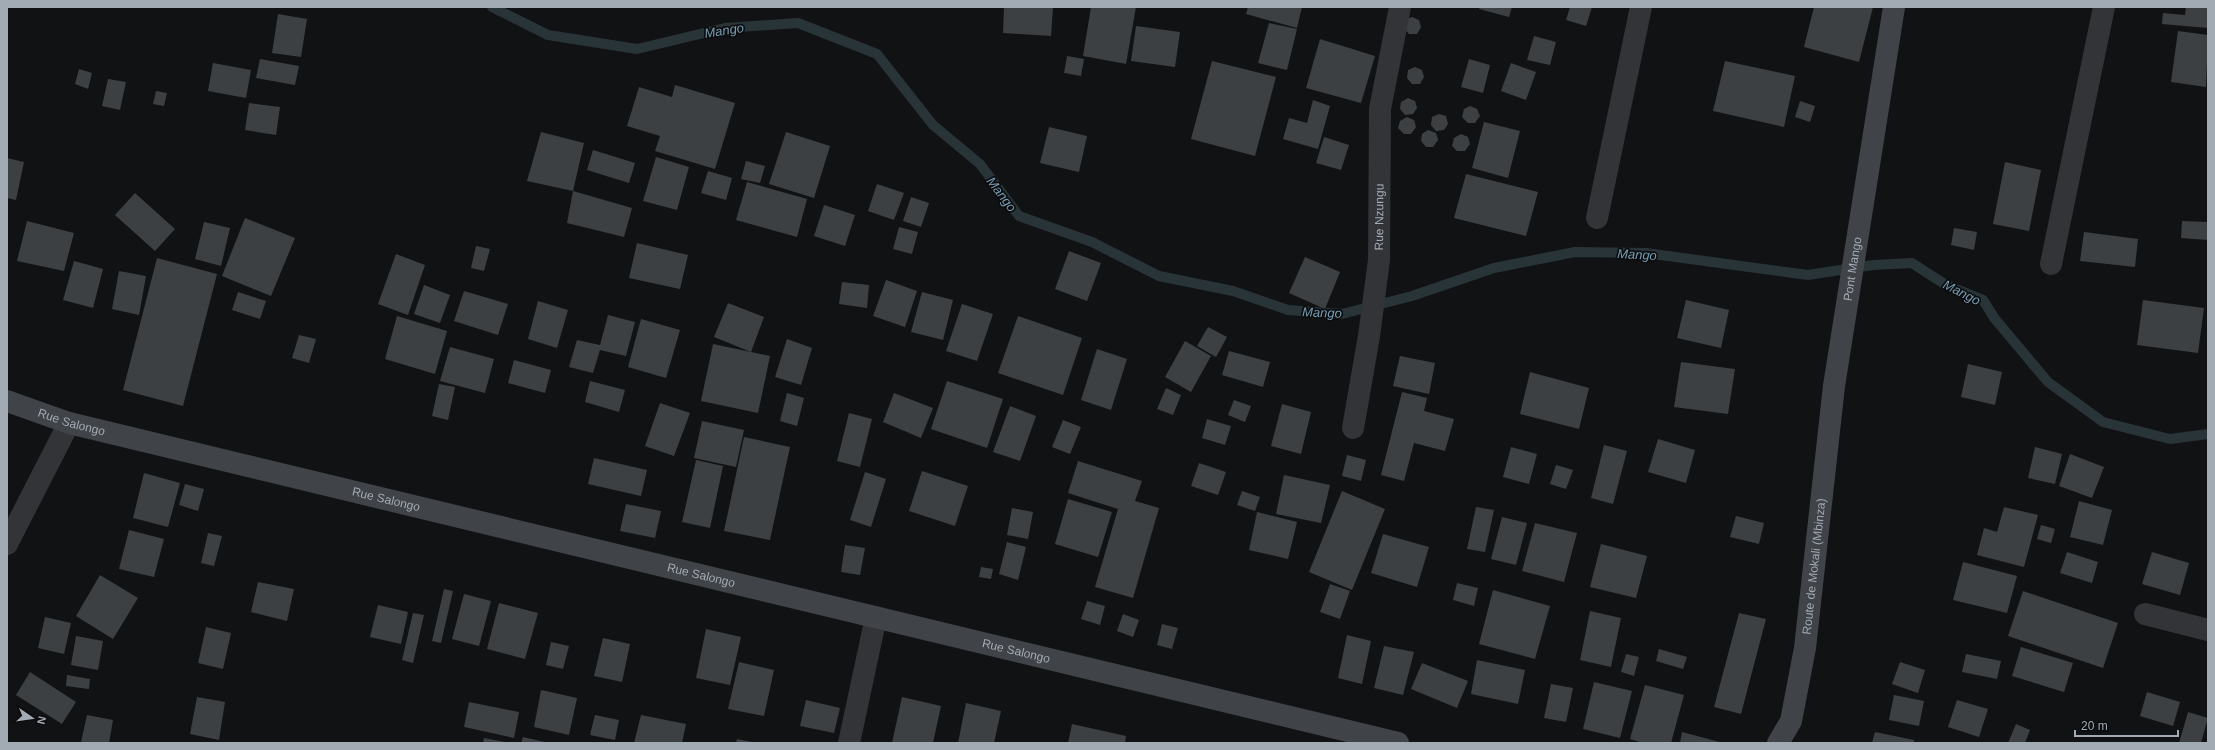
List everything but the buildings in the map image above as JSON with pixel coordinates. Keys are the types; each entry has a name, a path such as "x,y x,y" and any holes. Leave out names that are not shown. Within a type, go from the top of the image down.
{"street":[{"name":"Rue Nzungu","path":"1353,428 1369,336 1379,260 1380,109 1400,7"},
{"path":"1596,218 1641,7"},
{"name":"Pont Mango","path":"1834,386 1894,7"},
{"path":"2051,264 2104,7"},
{"name":"Route de Mokali (Mbinza)","path":"1778,743 1791,721 1805,648 1834,386"},
{"name":"Rue Salongo","path":"7,401 69,423 1398,743"},
{"path":"7,544 69,423"},
{"path":"2145,614 2208,630"},
{"path":"849,743 876,617"}],"waterway":[{"name":"Mango","path":"492,7 548,35 637,49 725,28 798,23 877,54 933,125 980,164 1019,216 1092,242 1159,276 1233,291 1288,310 1342,314 1412,296 1494,268 1575,252 1646,253 1808,275 1873,265 1912,263 1946,285 1983,300 1995,319 2048,382 2103,422 2170,439 2208,434"}]}
